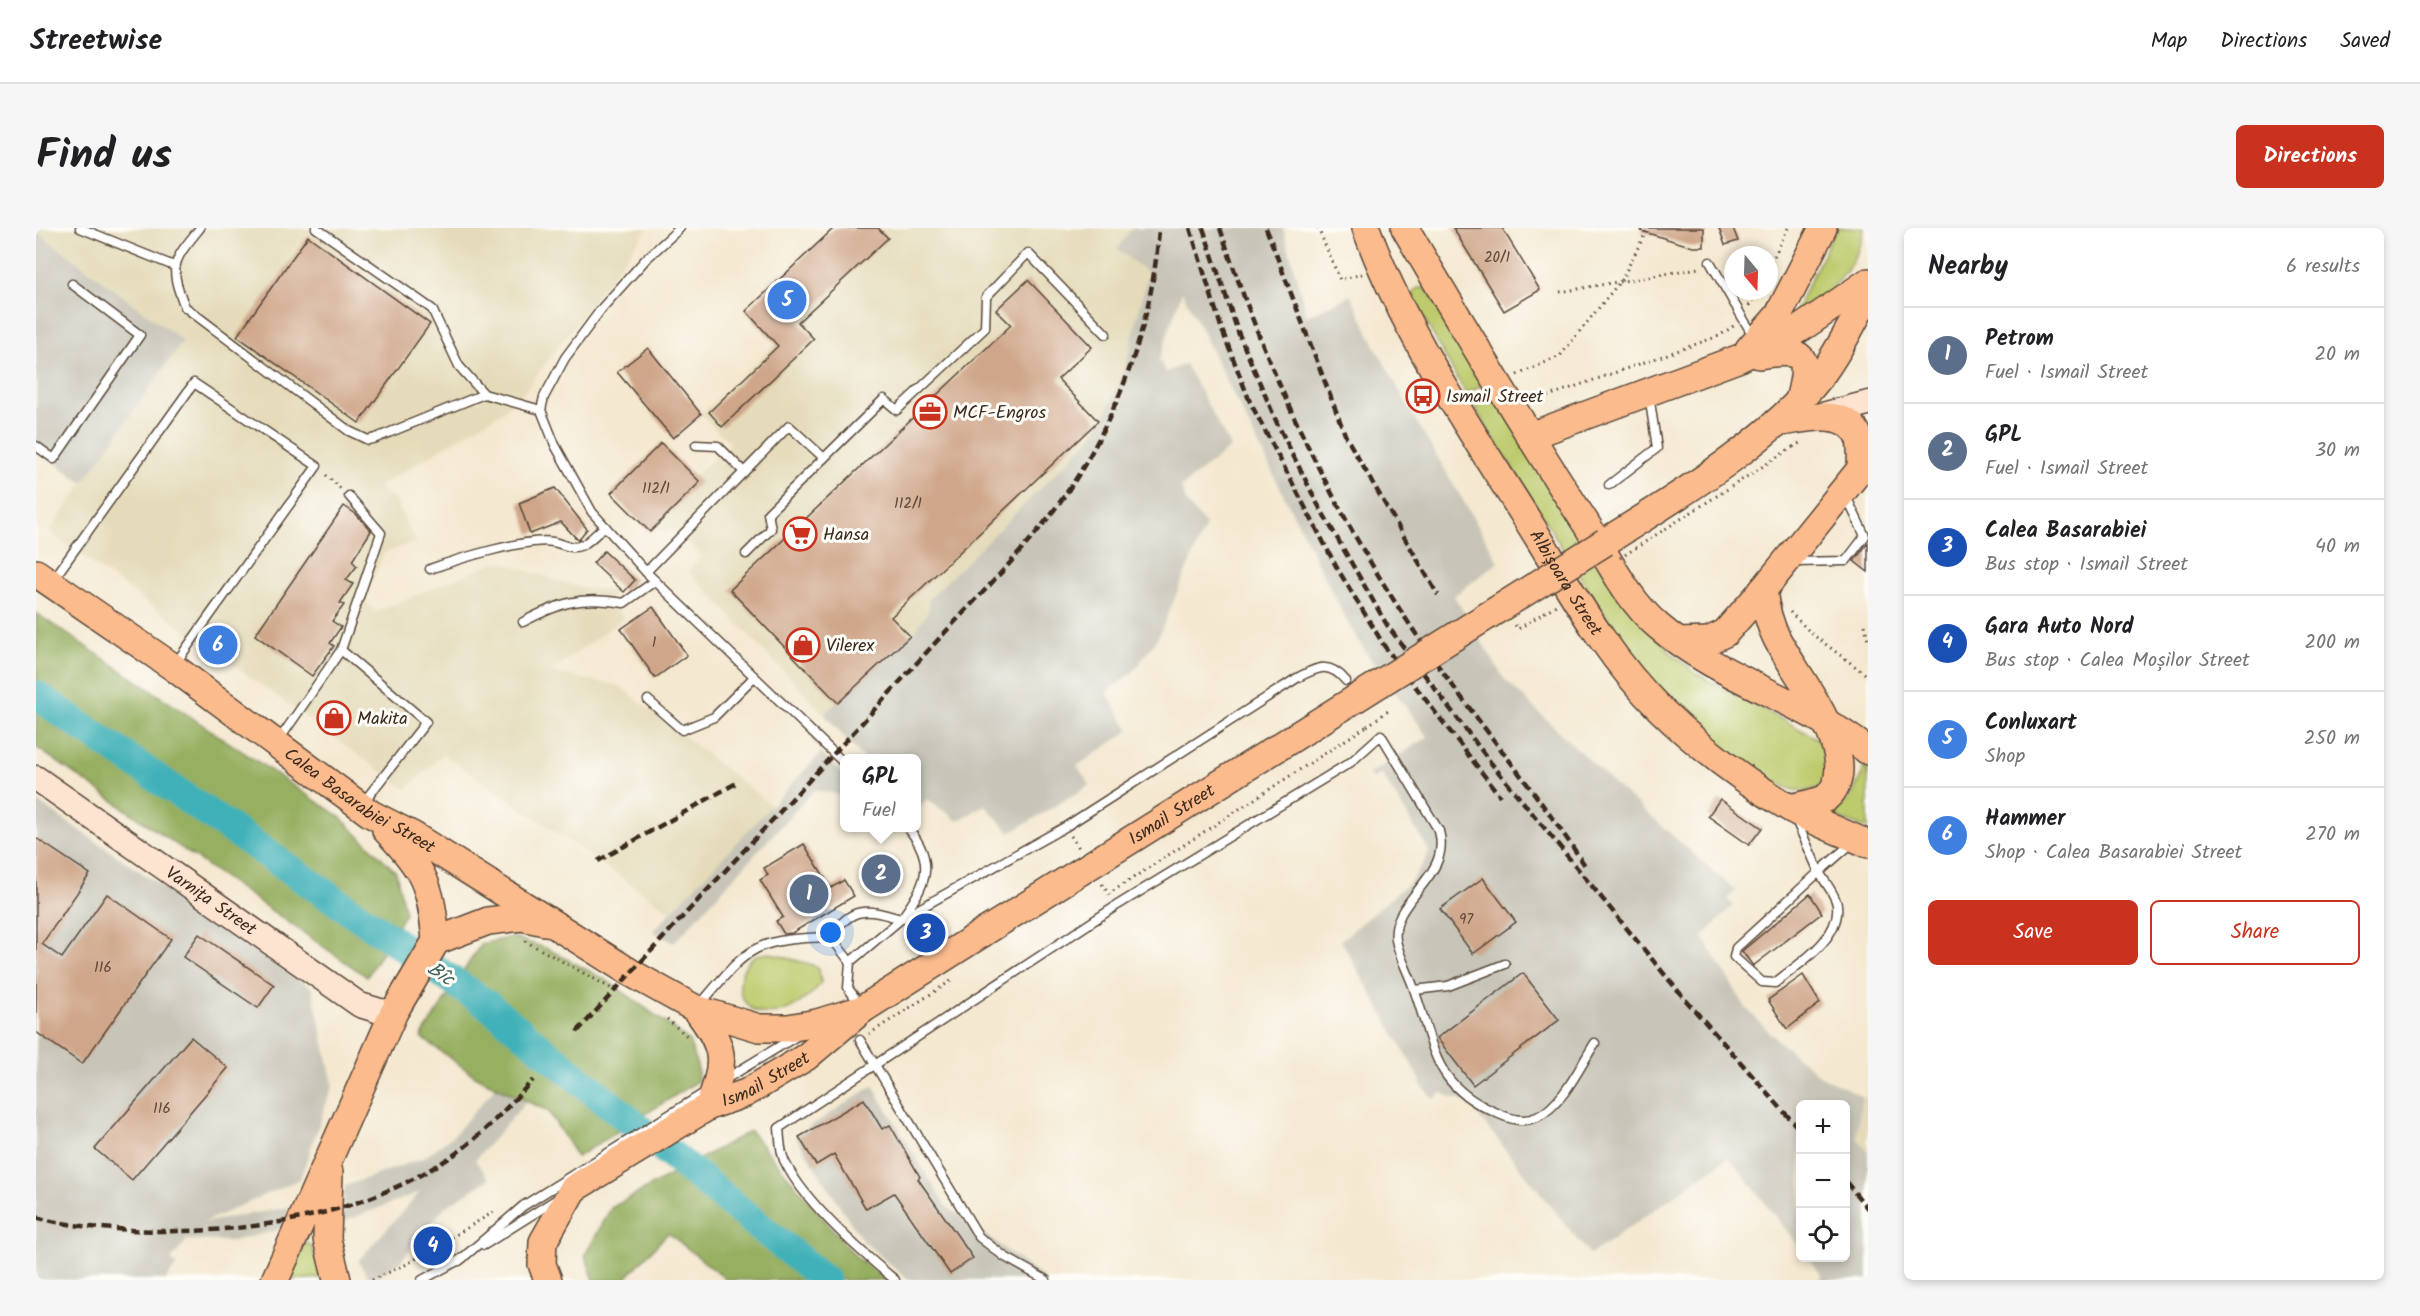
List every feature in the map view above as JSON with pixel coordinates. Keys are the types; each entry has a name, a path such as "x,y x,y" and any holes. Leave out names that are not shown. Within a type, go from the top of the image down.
{"main road":[{"name":"Albișoara Street","path":"1366,228 1399,302 1462,414 1619,663 1661,710 1691,736 1791,808 1863,841"},
{"path":"1405,228 1530,436 1632,595 1656,625 1706,662 1842,731 1868,752"},
{"path":"1747,340 1791,294 1823,228"},
{"path":"1399,302 1401,292 1410,280 1424,276 1434,278"},
{"path":"1530,436 1649,392 1747,340 1801,328 1867,297"},
{"name":"Ismail Street","path":"573,1190 592,1170 709,1095 746,1093 806,1057 863,1009 1684,492 1776,423 1799,400 1829,362 1867,297"},
{"path":"1747,340 1781,351 1794,352 1805,364 1799,400"},
{"path":"1679,642 1708,640 1725,633 1764,590 1865,464 1860,440 1854,429 1844,422 1817,426 1776,423"},
{"name":"Calea Basarabiei Street","path":"43,579 173,667 366,810 412,836 631,973 696,1009 759,1028 788,1028 817,1023 863,1009"},
{"path":"1764,590 1769,623 1778,641 1842,731 1849,760 1847,775 1839,788 1826,798 1791,808"},
{"path":"275,1280 300,1218 329,1161 398,1002 434,944 432,900 426,881 404,848 366,810"},
{"path":"434,944 488,921 522,917 555,924"},
{"name":"Calea Basarabiei Street","path":"696,1009 714,1031 720,1045 722,1059 709,1095"},
{"path":"329,1161 327,1239 337,1280"},
{"path":"548,1280 542,1264 543,1242 573,1190"}],"street":[{"path":"1817,426 1868,403"},
{"name":"Varnița Street","path":"36,778 360,1005 380,1011 398,1002"}],"lane":[{"path":"80,228 174,266"},
{"path":"200,228 177,256 174,266 178,291 185,307 361,437 376,438 484,394"},
{"path":"316,228 432,309 459,366 484,394 541,410"},
{"path":"680,228 646,259 602,308 565,358 544,398 541,410 572,479 592,512 655,581 840,759"},
{"path":"746,554 771,529 768,513 884,399 897,410 985,328 986,297 1028,253 1106,334"},
{"path":"1707,265 1747,340"},
{"path":"36,446 54,459 140,335 72,284"},
{"path":"43,579 194,383 317,466 173,667"},
{"path":"1609,485 1657,448 1649,392"},
{"path":"646,572 789,426 824,458"},
{"path":"696,445 718,446 744,472"},
{"path":"1786,562 1846,561 1865,536 1844,490"},
{"path":"277,742 341,650 381,533 349,496"},
{"path":"430,569 467,555 531,544 553,542 564,548 583,545 605,526"},
{"path":"523,622 559,603 599,599 624,603 655,581"},
{"path":"341,650 426,722 366,810"},
{"path":"850,962 901,919 1065,827 1297,678 1312,670 1326,667 1336,669 1346,681"},
{"path":"648,700 682,730 714,717 754,677"},
{"path":"895,1280 837,1227 797,1180 784,1159 779,1128 1116,906 1351,762 1381,735 1441,838 1439,862 1402,914 1397,926 1396,940 1415,990 1436,1060 1444,1074 1466,1096 1510,1118 1529,1119 1548,1109 1595,1043"},
{"path":"1791,808 1819,872 1837,904 1834,928 1817,947 1776,983 1762,982 1734,957 1736,948 1819,872 1863,841"},
{"path":"901,919 922,885 926,869 924,852 911,832"},
{"path":"831,937 841,922 857,913 872,910 901,919"},
{"path":"831,937 850,962 848,988 863,1009"},
{"path":"696,1009 737,961 756,947 779,940 831,937"},
{"path":"1415,990 1448,986 1505,964"},
{"name":"Ismail Street","path":"709,1095 817,1023"},
{"path":"860,1040 979,1237 988,1246 1046,1280"},
{"name":"Ismail Street","path":"459,1261 523,1206 592,1170"},
{"name":"Ismail Street","path":"422,1280 459,1261 573,1190"}],"path":[{"path":"1519,381 1513,375 1560,356 1622,279 1648,228"},
{"path":"1778,249 1788,228"},
{"path":"1560,292 1707,265"},
{"path":"1530,393 1537,400 1719,336 1747,340 1755,300"},
{"path":"1792,447 1817,426"},
{"path":"317,466 349,496"},
{"path":"1514,623 1518,629 1547,610"},
{"path":"1788,610 1812,634 1868,676"},
{"path":"1864,625 1868,640"},
{"path":"1109,894 1367,726 1388,711 1383,706"},
{"path":"521,939 624,995"},
{"path":"860,1040 958,976"},
{"path":"666,1019 692,1042"},
{"path":"372,1280 407,1264 502,1207"}],"shaded area":[{"path":"36,228 648,228 524,392 505,410 378,487 396,501 416,542 384,553 364,599 375,612 498,561 578,587 616,591 608,603 612,608 615,606 624,618 550,672 620,686 772,806 671,912 443,754 407,790 49,532 183,341 36,231"},
{"path":"878,228 1132,228 1117,249 1148,272 1124,373 1105,416 1089,441 929,610 915,631 824,714 688,571 703,557 673,529 665,535 647,521 730,443 701,414 887,239"},
{"path":"1132,228 1283,228 1307,316 1351,295 1376,348 1418,424 1499,562 1454,596 1505,680 1616,786 1736,891 1727,899 1733,905 1703,937 1746,1008 1778,1041 1821,1076 1862,1096 1856,1137 1868,1151 1868,1280 1817,1280 1822,1276 1811,1262 1850,1262 1850,1100 1796,1100 1796,1243 1729,1157 1590,1255 1469,1104 1442,1093 1433,1099 1420,1084 1421,1081 1341,940 1411,881 1426,860 1429,851 1382,774 1372,779 1369,774 1428,737 1370,658 1346,620 1182,291 1159,360 1166,372 1185,364 1231,447 1181,487 1187,504 1206,525 1158,637 1133,672 1106,693 1130,730 1077,766 1090,785 1010,833 985,805 958,821 927,799 921,806 921,754 859,754 824,714 915,631 929,610 929,599 1088,441 1105,416 1124,373 1148,273 1117,249"},
{"path":"36,231 183,341 83,483 36,449"},
{"path":"821,753 840,772 840,795 814,790 674,943 653,931"},
{"path":"36,801 312,988 333,1084 300,1179 202,1223 290,1207 282,1229 233,1241 187,1240 171,1260 177,1265 166,1280 36,1280"},
{"path":"513,1067 537,1089 475,1160 489,1179 445,1207 399,1263 370,1280 358,1261 420,1192 342,1222 345,1186 423,1158 453,1136"},
{"path":"873,1086 945,1205 1046,1280 908,1280 862,1240 795,1136"},
{"path":"1862,1096 1868,1099 1868,1151 1856,1137"}],"green space":[{"path":"1836,228 1864,228 1854,258 1847,271 1829,291 1792,318"},
{"path":"1418,288 1424,288 1431,295 1484,384 1466,394 1416,304 1413,293"},
{"path":"1488,395 1496,399 1669,651 1697,674 1822,741 1831,766 1819,788 1795,790 1775,782 1726,750 1668,698 1643,668 1598,605 1476,410 1475,404 1480,397"},
{"path":"36,613 340,817 396,872 405,913 367,977 36,747"},
{"path":"1865,768 1868,768 1868,829 1828,815 1850,799"},
{"path":"512,937 548,949 608,981 689,1040 698,1069 698,1081 577,1157 548,1111 478,1078 421,1037 481,944"},
{"path":"770,953 812,965 818,969 821,982 807,998 797,1005 774,1013 763,1013 753,1010 745,1002 740,984 743,970 751,959 756,955"},
{"path":"750,1131 856,1257 887,1280 727,1280 668,1233 624,1280 594,1280 585,1255 611,1208"},
{"path":"306,1242 312,1247 322,1278 288,1280"}],"building":[{"path":"834,228 878,228 888,238 798,322 814,339 722,427 709,412 778,346 746,311"},
{"path":"1453,228 1502,228 1540,290 1504,311"},
{"path":"1642,228 1704,228 1704,247 1693,247 1641,231"},
{"path":"1719,228 1733,228 1738,241 1725,245"},
{"path":"308,236 430,324 359,423 237,336"},
{"path":"1028,280 1092,347 1058,379 1098,421 891,617 910,636 838,703 730,590 1011,325 996,310"},
{"path":"648,348 701,414 673,438 617,372"},
{"path":"661,443 700,482 650,532 611,493"},
{"path":"555,488 587,529 578,540 561,522 530,534 519,503"},
{"path":"344,506 356,514 371,531 352,561 357,566 346,580 353,584 340,603 344,605 332,621 341,627 330,643 334,646 312,676 255,635"},
{"path":"1868,543 1868,572 1854,561"},
{"path":"604,551 635,580 624,592 593,563"},
{"path":"653,607 687,655 655,678 621,629"},
{"path":"1720,799 1762,828 1749,845 1708,816"},
{"path":"36,838 90,874 42,944 62,958 107,894 171,939 82,1064 36,1032"},
{"path":"804,844 831,888 844,880 854,896 792,933 784,934 776,921 783,917 760,880 768,875 764,868"},
{"path":"1483,878 1516,922 1473,954 1440,909"},
{"path":"1810,894 1822,913 1753,966 1742,951"},
{"path":"199,934 274,985 258,1008 183,957"},
{"path":"1523,973 1559,1020 1473,1085 1437,1038"},
{"path":"1803,975 1820,1003 1787,1029 1768,1000"},
{"path":"191,1037 228,1068 132,1180 95,1149"},
{"path":"864,1099 882,1129 890,1125 920,1177 918,1179 973,1258 950,1274 894,1193 866,1209 834,1154 816,1165 799,1137"}],"waterway":[{"name":"Bîc","path":"36,695 489,1006 825,1280"}],"railway":[{"path":"577,1032 1014,559 1055,509 1090,455 1117,402 1128,374 1152,287 1159,228"},
{"path":"1190,228 1222,330 1250,402 1337,568 1385,647 1500,796"},
{"path":"1203,228 1238,332 1277,423 1317,503 1387,625 1491,763 1683,997 1796,1125"},
{"path":"1220,228 1279,383 1352,531 1431,656 1543,805 1586,867"},
{"path":"1266,228 1346,437 1438,595"},
{"path":"598,861 738,782"},
{"path":"36,1217 59,1223 95,1227 171,1231 253,1226 334,1210 373,1197 446,1160 481,1133 533,1080"},
{"path":"1850,1187 1868,1209"}],"place":[{"name":"Conluxart","path":"787,300"},
{"name":"Ismail Street","path":"1423,396"},
{"name":"MCF-Engros","path":"930,412"},
{"name":"Hansa","path":"800,534"},
{"name":"Hammer","path":"218,645"},
{"name":"Vilerex","path":"803,645"},
{"name":"Makita","path":"334,718"},
{"name":"GPL","path":"881,874"},
{"name":"Petrom","path":"809,894"},
{"name":"Calea Basarabiei","path":"926,933"},
{"name":"Gara Auto Nord","path":"433,1246"}]}
